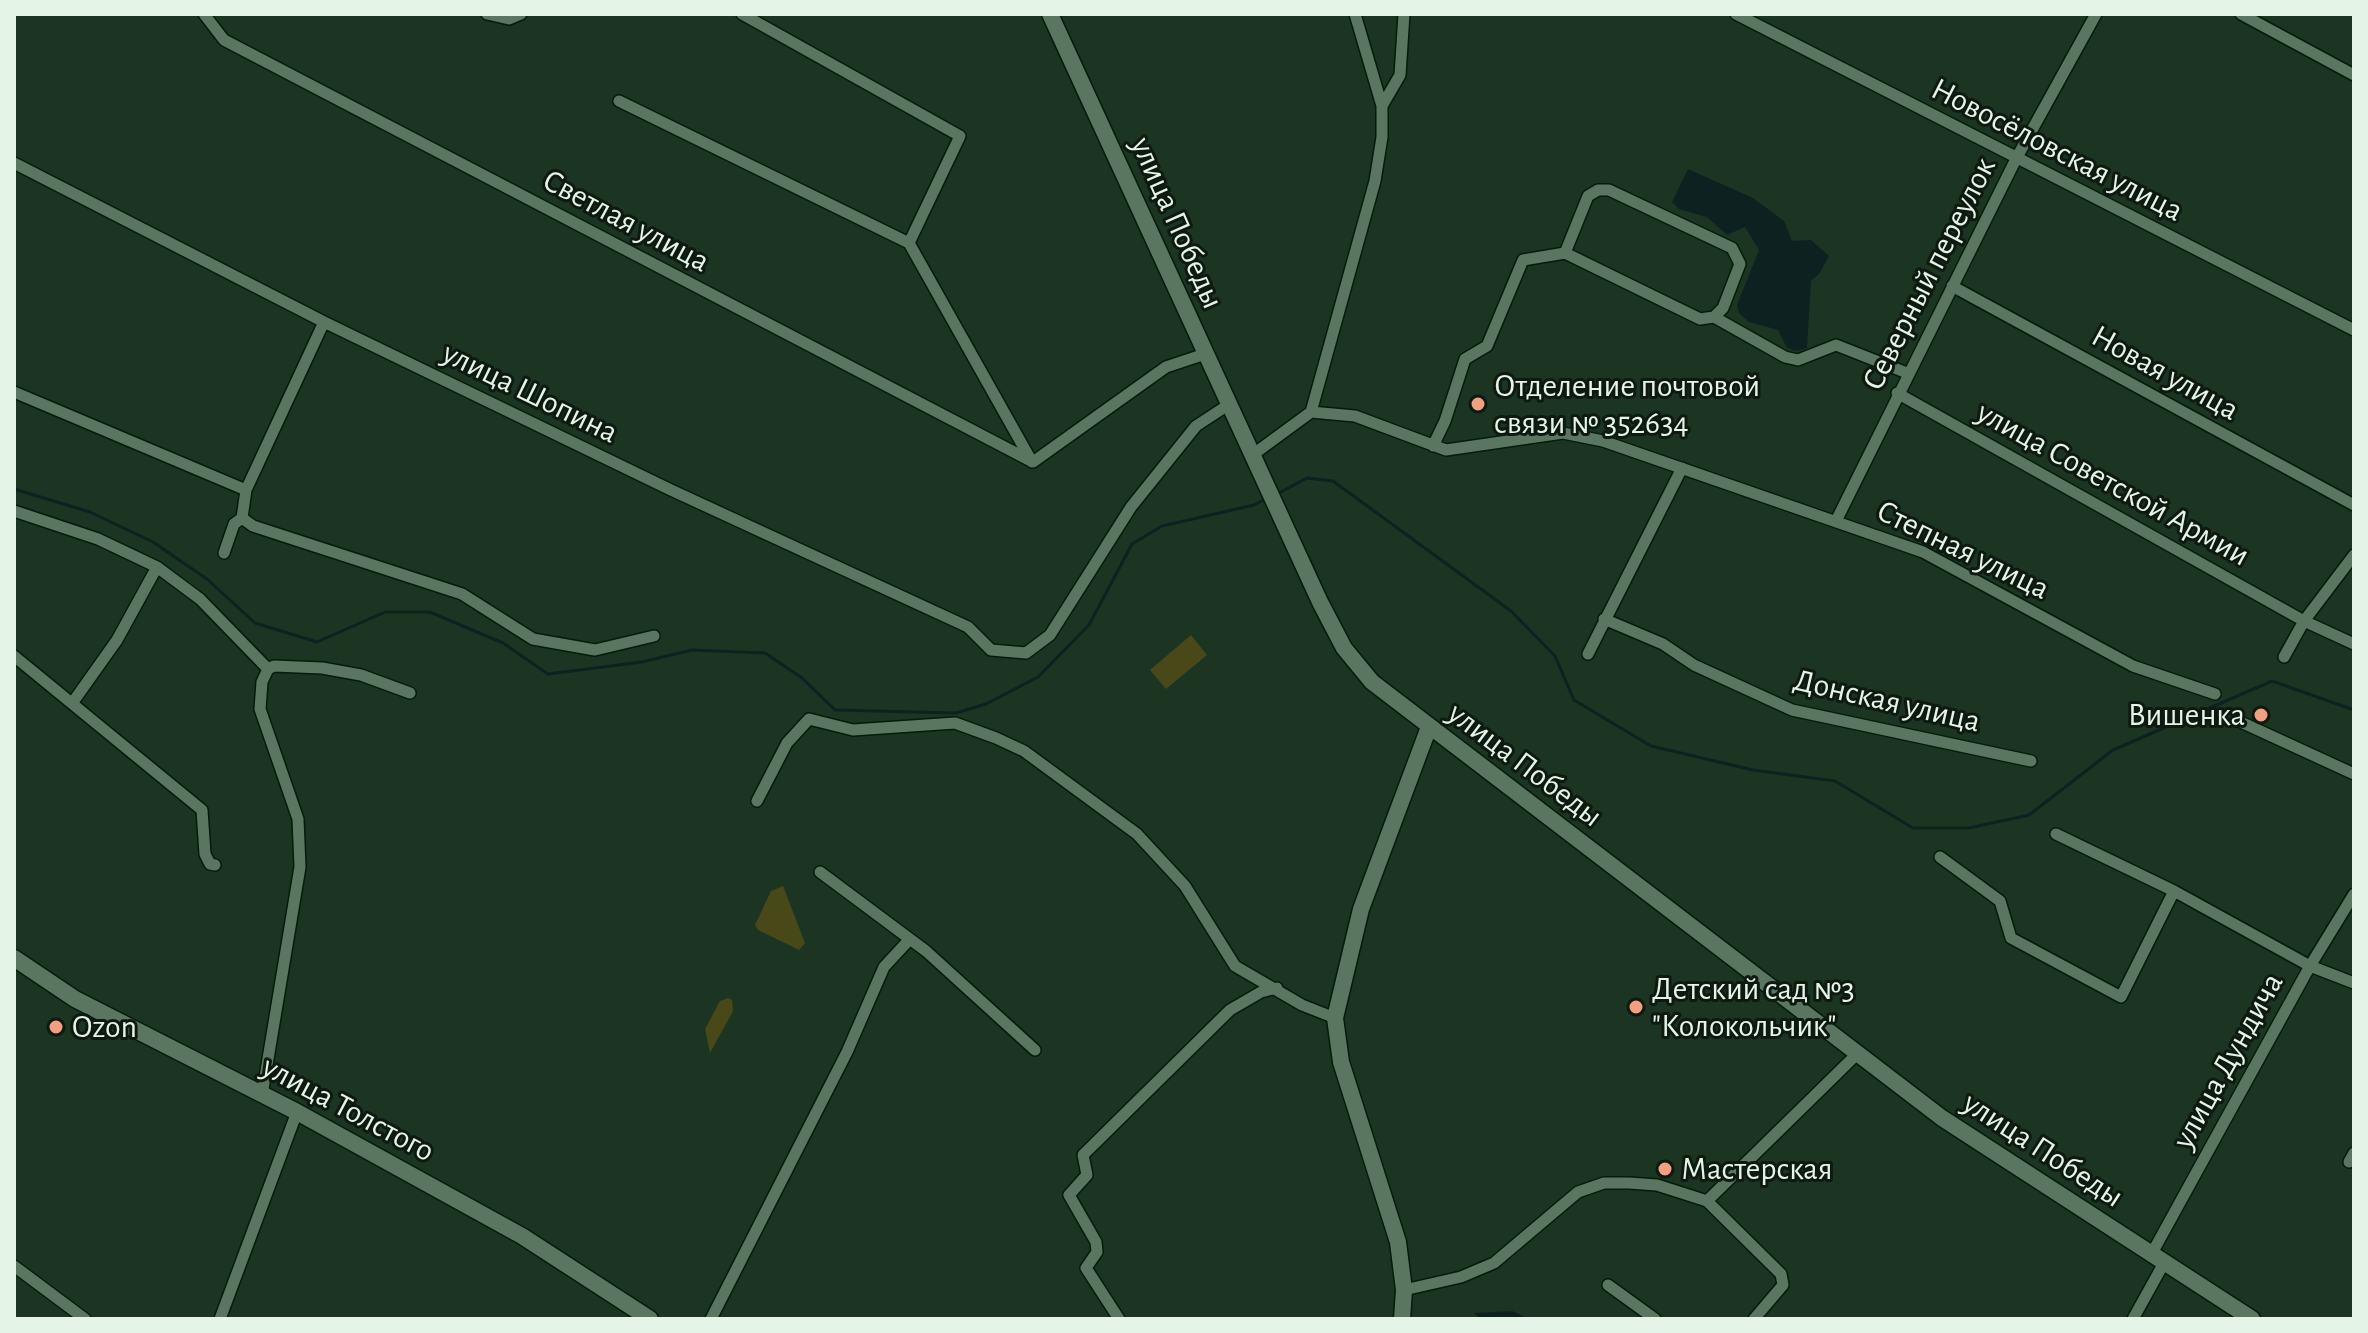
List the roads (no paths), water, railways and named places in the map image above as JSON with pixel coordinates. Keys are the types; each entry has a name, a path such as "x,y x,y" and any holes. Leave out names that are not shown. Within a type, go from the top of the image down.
{"street":[{"name":"Светлая улица","path":"204,14 224,40 1033,462"},
{"path":"487,14 509,19 521,14"},
{"path":"742,14 960,136 909,243"},
{"name":"улица Победы","path":"1050,14 1275,507 1344,648 1372,682 1942,1118 2252,1319"},
{"path":"1251,456 1311,412 1375,181 1382,137 1382,106 1355,14"},
{"path":"1382,106 1400,75 1404,14"},
{"name":"Новосёловская улица","path":"1736,14 2354,330"},
{"name":"Северный переулок","path":"1837,519 2016,159 2096,14"},
{"path":"2241,14 2354,75"},
{"path":"619,101 909,243 1033,462 1166,367 1205,354"},
{"name":"улица Шопина","path":"14,163 324,322 671,490 968,627 991,650 1026,653 1050,635 1131,507 1196,426 1228,405"},
{"path":"1433,446 1445,421 1465,359 1487,346 1523,260 1565,253 1700,319 1714,317 1723,308 1740,264 1732,248 1609,190 1598,190 1588,196 1565,253"},
{"name":"Новая улица","path":"1952,286 2354,505"},
{"path":"1714,317 1785,357 1798,360 1836,345 1907,373"},
{"path":"224,553 234,524 242,518 246,490 324,322"},
{"path":"14,392 246,490"},
{"name":"улица Советской Армии","path":"1897,393 2304,621"},
{"name":"Степная улица","path":"1311,412 1355,416 1446,450 1563,433 1603,441 1837,519 1923,552 2133,666 2215,694"},
{"path":"1588,654 1682,468"},
{"path":"14,511 98,539 157,567 200,599 268,669"},
{"path":"242,518 253,526 462,594 533,639 595,650 654,636"},
{"path":"2284,657 2304,621 2354,555"},
{"path":"73,702 117,640 157,567"},
{"name":"Донская улица","path":"1604,619 1663,644 1694,665 1792,710 2031,761"},
{"path":"2304,621 2354,644"},
{"path":"14,656 202,810 205,854 210,864 215,865"},
{"path":"262,1095 300,867 298,819 260,709 262,682 268,669 274,666 322,668 361,675 410,693"},
{"path":"757,801 787,743 809,719 853,730 955,723 1024,751 1137,834 1185,886 1235,966 1302,1005 1335,1018"},
{"path":"2243,723 2354,774"},
{"path":"1402,1319 1404,1290 1398,1242 1341,1062 1335,1018 1361,909 1429,727"},
{"path":"2056,834 2174,891 2310,966 2354,983"},
{"path":"1940,857 2000,901 2011,938 2121,997 2174,891"},
{"path":"820,872 926,951 1035,1050"},
{"name":"улица Дундича","path":"2133,1319 2158,1259 2310,966 2354,894"},
{"path":"711,1319 847,1052 884,967 909,940"},
{"name":"улица Толстого","path":"14,958 75,999 297,1112 522,1236 650,1319"},
{"path":"1119,1319 1086,1268 1097,1252 1096,1242 1069,1195 1087,1175 1083,1155 1230,1010 1261,992 1277,988"},
{"path":"1707,1201 1857,1054"},
{"path":"220,1319 297,1112"},
{"path":"1404,1290 1461,1277 1494,1263 1578,1192 1604,1183 1657,1185 1707,1201 1781,1274 1783,1285 1754,1319"},
{"path":"14,1266 85,1319"},
{"path":"1608,1285 1655,1319"}],"water":[{"path":"1688,169 1753,198 1784,221 1792,241 1811,240 1829,256 1819,274 1811,281 1807,348 1796,351 1787,348 1778,330 1749,322 1739,313 1737,305 1759,250 1745,227 1727,235 1707,217 1679,209 1672,202"},
{"path":"1512,1311 1529,1319 1480,1319 1474,1313"}],"waterway":[{"path":"1277,494 1307,478 1333,481 1511,611 1555,656 1574,700 1651,746 1753,770 1835,781 1913,828 1969,828 2029,815 2113,750 2272,681 2354,710"},
{"path":"14,489 90,512 153,542 207,579 255,623 317,642 385,612 430,612 503,643 548,674 642,662 692,650 765,653 802,678 835,710 956,713 986,704 1038,677 1089,625 1132,544 1162,526 1254,505 1266,499"}],"place":[{"name":"Отделение почтовой связи № 352634","path":"1478,404"},
{"name":"Вишенка","path":"2261,715"},
{"name":"Детский сад №3 \"Колокольчик\"","path":"1636,1007"},
{"name":"Ozon","path":"56,1027"},
{"name":"Мастерская","path":"1665,1169"}]}
